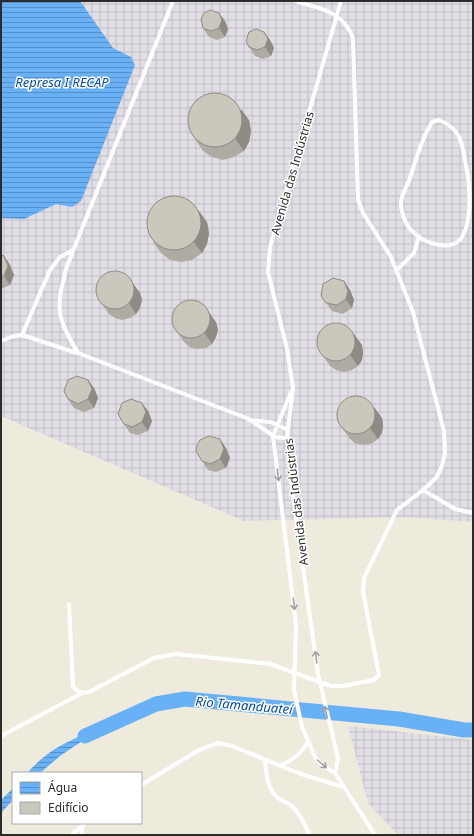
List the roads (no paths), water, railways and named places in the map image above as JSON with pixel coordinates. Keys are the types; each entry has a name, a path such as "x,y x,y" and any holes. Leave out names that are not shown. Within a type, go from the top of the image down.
{"lane":[{"path":"78,353 63,328 59,312 59,296 67,266 173,1"},
{"path":"69,604 73,686 77,691 89,692 154,658 176,654 270,664 294,672 319,683 331,686 343,686 374,680 379,675 363,592 364,578 397,510 436,478 442,466 445,453 444,431 413,312 397,270 358,200 354,48 349,29 337,15 296,1"},
{"name":"Avenida das Indústrias","path":"335,773 338,758 329,729 319,683 291,482 287,438 293,388 287,349 268,272 268,256 341,1"},
{"path":"439,120 449,124 458,134 470,184 472,206 464,234 457,243 445,246 419,236 411,231 402,214 400,202 423,137 432,122 439,120"},
{"path":"397,270 414,253 419,236"},
{"path":"22,336 50,270 60,257 73,250"},
{"path":"1,340 14,336 22,336 78,353 248,420 273,436 287,438"},
{"path":"273,436 293,388"},
{"path":"248,420 277,424 288,430"},
{"name":"Avenida das Indústrias","path":"273,436 296,625 294,690 302,726 315,757 323,766 335,773 375,835"},
{"path":"423,490 455,509 473,513"},
{"path":"1,736 82,692"},
{"path":"280,765 291,762 296,758 304,750 308,742"},
{"path":"142,784 199,750 213,744 225,744 298,773 343,787"},
{"path":"265,760 267,780 274,793 277,797 289,802 295,809 310,835"},
{"path":"72,835 84,824"},
{"path":"82,835 84,824"}],"water":[{"name":"Represa I RECAP","path":"1,1 80,1 113,48 131,57 135,65 81,201 72,207 56,204 24,219 1,218"},
{"path":"103,727 60,756 41,772 28,772 53,750"},
{"path":"12,789 12,801 1,813 1,800"}],"waterway":[{"name":"Rio Tamanduateí","path":"85,736 156,704 185,699 399,719 464,730 473,730"}]}
